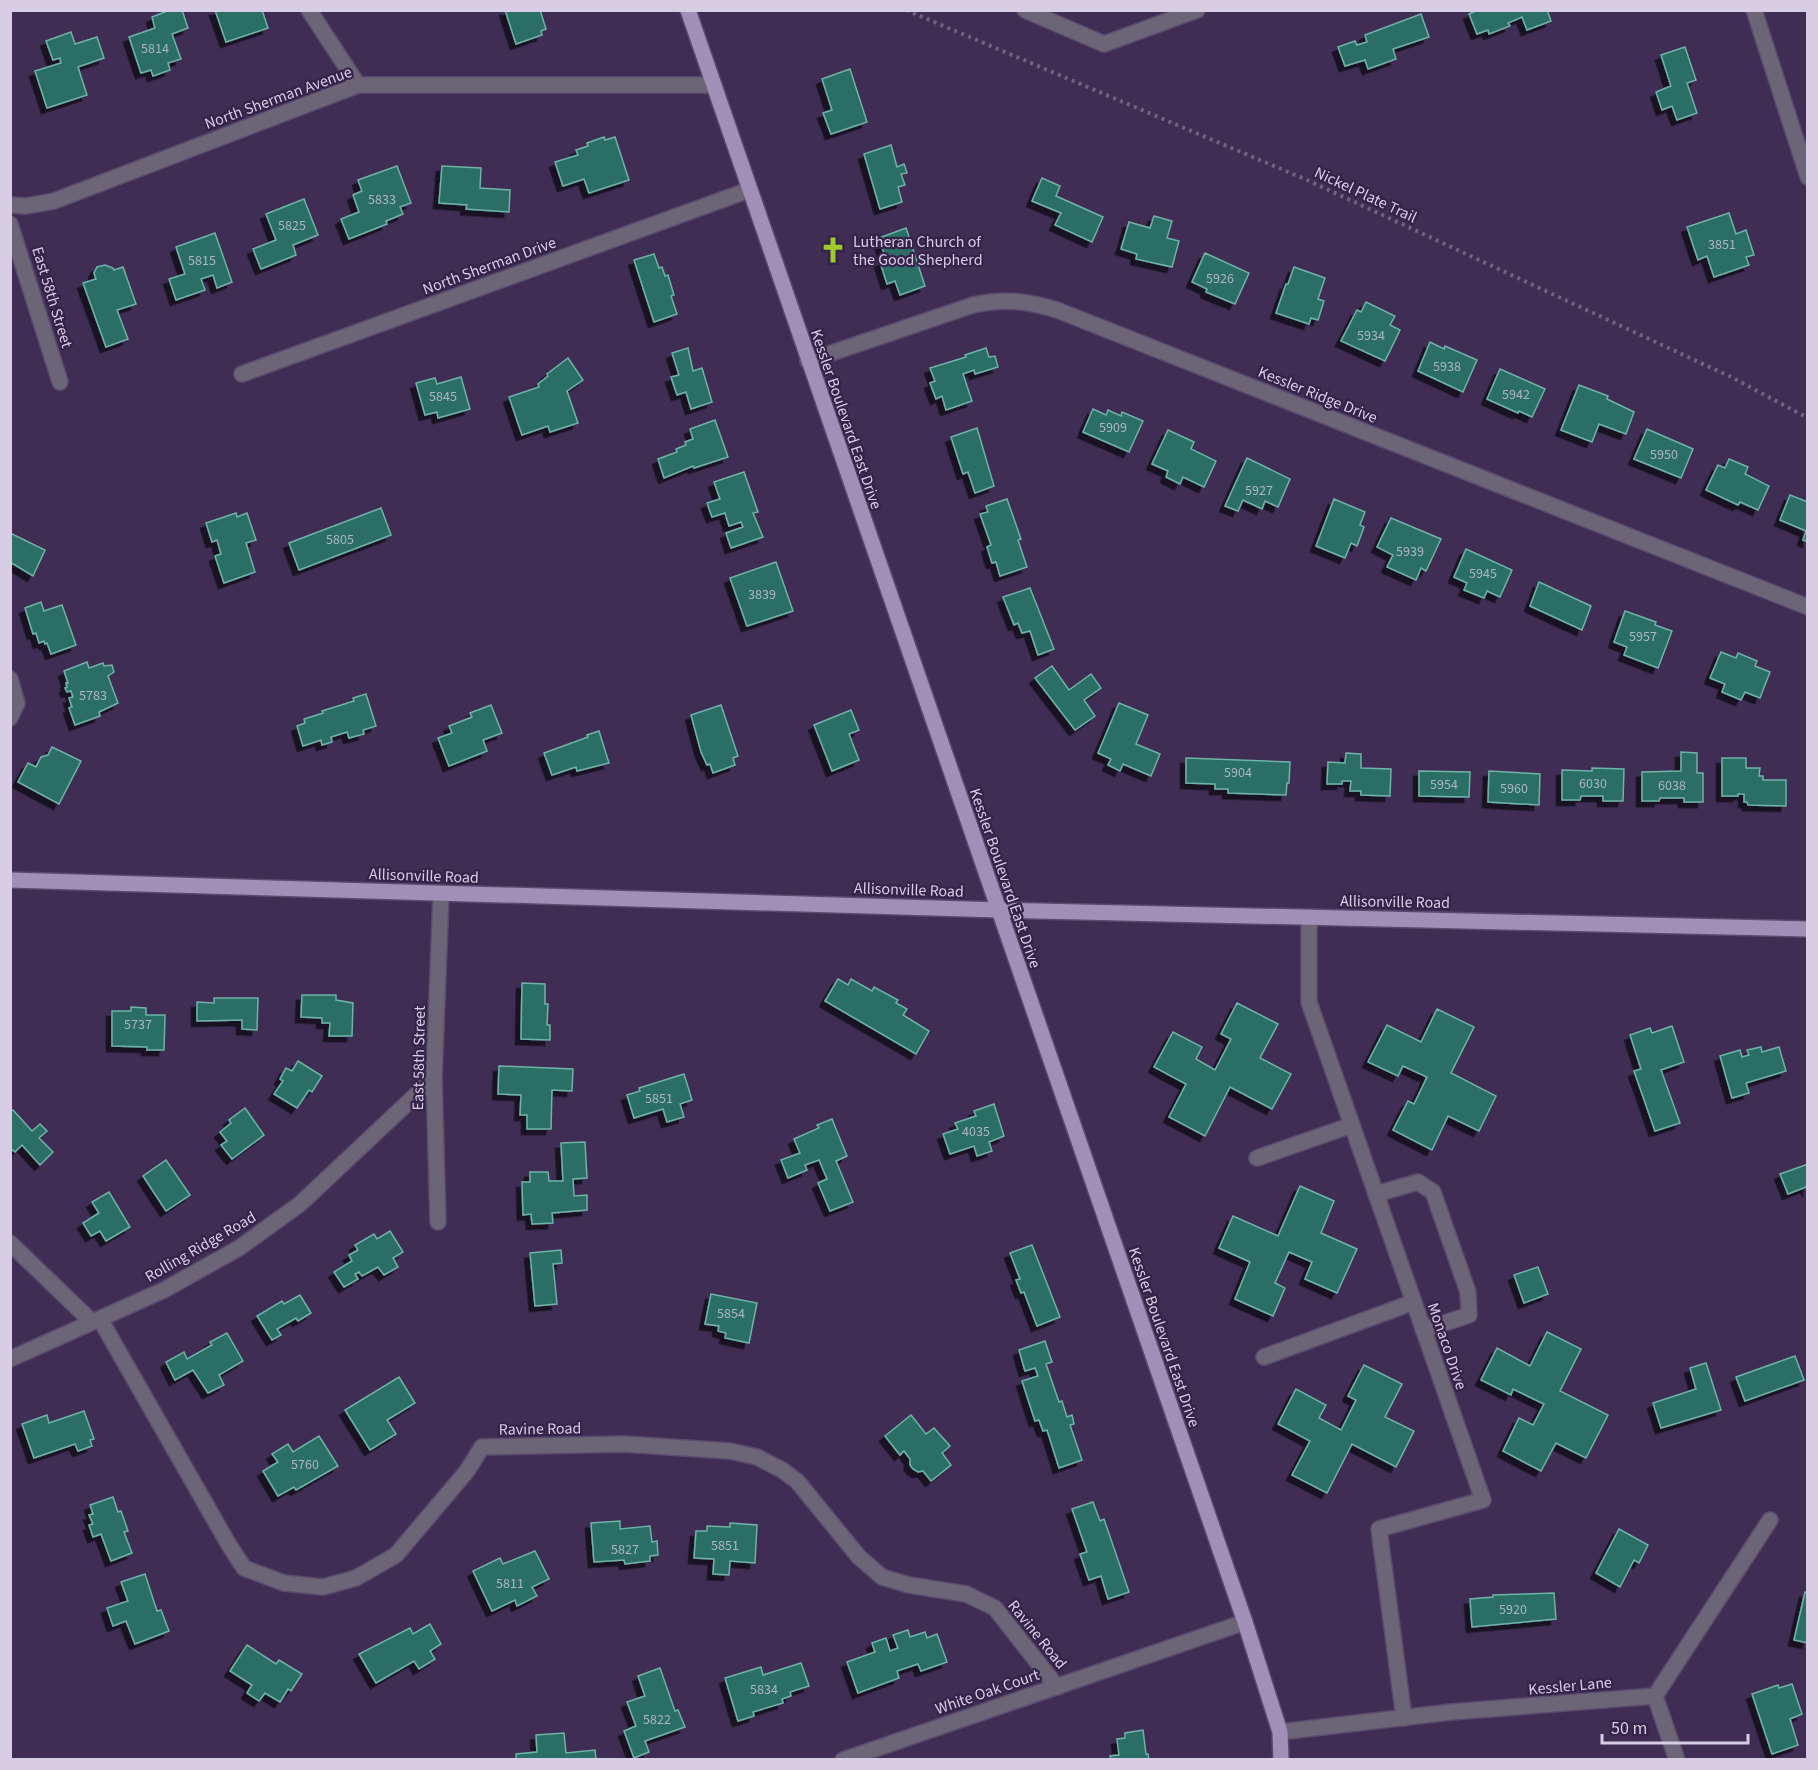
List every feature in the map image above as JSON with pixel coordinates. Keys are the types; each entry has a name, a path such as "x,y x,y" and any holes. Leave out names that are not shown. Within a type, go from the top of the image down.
{"main road":[{"name":"Kessler Boulevard East Drive","path":"688,10 1245,1622 1280,1732 1281,1760"},
{"name":"Allisonville Road","path":"10,880 999,910 1808,929"}],"street":[{"path":"309,10 358,85"},
{"path":"1025,10 1104,44 1197,10"},
{"path":"1754,10 1808,177"},
{"name":"North Sherman Avenue","path":"10,205 26,206 54,201 358,85 713,85"},
{"name":"North Sherman Drive","path":"242,374 749,190"},
{"name":"East 58th Street","path":"10,224 60,382"},
{"name":"Kessler Ridge Drive","path":"808,361 973,305 1011,300 1038,304 1808,607"},
{"path":"10,679 17,703 10,718"},
{"name":"East 58th Street","path":"438,1222 434,1078 441,894"},
{"name":"Monaco Drive","path":"1309,917 1309,1002 1483,1500 1379,1529 1404,1718"},
{"name":"Rolling Ridge Road","path":"10,1359 189,1277 239,1248 300,1204 434,1078"},
{"path":"1257,1158 1352,1125"},
{"path":"1376,1194 1418,1182 1433,1192 1468,1292 1469,1315 1423,1330"},
{"path":"10,1243 96,1321"},
{"path":"1264,1357 1414,1302"},
{"name":"Ravine Road","path":"96,1321 244,1568 284,1582 323,1587 356,1578 396,1555 467,1471 482,1447 624,1444 730,1451 766,1461 797,1481 859,1557 882,1577 909,1585 966,1594 995,1608 1057,1687"},
{"path":"1677,1760 1655,1696 1770,1520"},
{"name":"White Oak Court","path":"843,1760 1245,1622"},
{"name":"Kessler Lane","path":"1280,1732 1404,1718 1655,1696"}],"path":[{"name":"Nickel Plate Trail","path":"906,10 1307,180 1731,377 1808,418"}],"building":[{"path":"170,10 182,10 188,28 172,34 181,59 168,63 170,70 153,76 151,70 141,73 129,37 155,28 152,17"},
{"path":"215,10 262,10 268,28 226,42"},
{"path":"505,10 540,10 546,29 541,31 542,35 516,44"},
{"path":"1478,10 1547,10 1551,21 1527,30 1522,17 1508,23 1510,26 1489,34 1488,30 1477,34 1469,14"},
{"path":"1421,14 1429,37 1393,49 1396,59 1368,69 1365,60 1345,66 1338,47 1355,41 1357,45 1367,42 1365,35"},
{"path":"71,32 75,44 97,37 104,58 78,67 87,95 47,108 35,71 61,63 60,58 53,60 46,41"},
{"path":"1685,47 1696,80 1687,83 1697,113 1677,120 1672,106 1662,110 1656,92 1671,86 1661,55"},
{"path":"850,69 867,122 831,134 823,113 832,110 822,79"},
{"path":"604,137 605,140 615,137 629,180 589,193 584,179 563,186 555,162 578,155 576,150"},
{"path":"891,145 897,167 904,164 907,173 901,174 905,185 898,187 902,202 880,209 864,154"},
{"path":"397,166 411,203 400,207 403,214 386,221 387,224 349,239 341,219 359,212 353,195 362,191 358,180"},
{"path":"442,166 481,168 480,188 510,190 509,212 466,209 467,205 439,203"},
{"path":"1042,178 1060,186 1056,196 1103,217 1092,242 1055,225 1061,213 1032,201"},
{"path":"304,199 318,235 293,245 296,255 261,269 253,249 276,240 266,214"},
{"path":"1729,213 1736,234 1746,230 1754,255 1746,257 1749,265 1714,277 1707,256 1698,260 1687,227"},
{"path":"1154,216 1172,221 1167,238 1179,241 1172,267 1136,259 1137,254 1121,249 1129,222 1150,228"},
{"path":"906,228 925,286 900,295 895,281 887,284 880,262 886,260 879,238"},
{"path":"215,233 232,282 217,288 213,275 201,279 205,290 176,300 169,279 185,274 176,247"},
{"path":"1205,253 1249,273 1235,304 1206,292 1207,289 1192,282"},
{"path":"654,254 659,268 662,267 665,276 668,275 677,314 654,322 634,260"},
{"path":"105,265 114,270 123,267 136,304 117,310 128,339 106,347 83,283 96,279 94,273 97,267"},
{"path":"1294,267 1325,278 1318,299 1324,301 1318,320 1311,318 1309,324 1276,313"},
{"path":"1366,302 1395,316 1390,325 1400,330 1385,361 1341,341 1357,310 1361,312"},
{"path":"1430,342 1477,360 1463,392 1418,371"},
{"path":"688,348 693,371 702,368 712,402 691,409 686,392 677,395 671,377 679,375 672,353"},
{"path":"986,348 989,357 995,356 998,367 975,374 974,370 963,374 972,401 946,410 942,396 936,399 930,383 935,381 930,368"},
{"path":"568,358 583,380 567,391 578,423 550,432 548,426 522,435 509,397 539,387 538,384 548,376 547,374"},
{"path":"1500,369 1545,389 1532,417 1487,399"},
{"path":"461,377 470,409 438,418 437,412 425,415 416,383 435,378 437,384"},
{"path":"1579,385 1608,396 1607,399 1634,412 1626,434 1599,424 1592,442 1561,430"},
{"path":"1093,409 1106,415 1108,410 1121,416 1122,412 1143,421 1129,452 1083,432"},
{"path":"715,420 728,457 694,468 693,466 664,478 658,459 677,452 676,449 693,439 690,429"},
{"path":"977,428 994,486 975,493 968,472 963,474 951,437"},
{"path":"1647,429 1693,449 1681,478 1634,459"},
{"path":"1168,430 1194,442 1191,449 1216,461 1204,487 1183,477 1180,484 1166,477 1168,471 1152,464"},
{"path":"1247,458 1290,479 1278,507 1265,501 1262,509 1243,500 1238,511 1225,506"},
{"path":"1729,459 1748,467 1745,474 1769,486 1758,510 1740,502 1738,505 1706,490 1718,465 1725,468"},
{"path":"744,472 758,512 753,513 763,537 731,548 726,533 743,527 741,522 729,526 725,513 712,517 707,503 720,499 714,482"},
{"path":"1790,495 1808,502 1808,542 1803,540 1806,531 1780,520"},
{"path":"1007,499 1021,539 1018,540 1027,567 1000,576 996,562 992,563 987,547 991,545 980,514 988,512 986,506"},
{"path":"1334,499 1365,512 1360,525 1364,527 1357,546 1351,543 1345,558 1316,546"},
{"path":"381,508 391,535 299,570 289,543"},
{"path":"236,513 237,517 247,513 256,540 246,543 255,572 224,583 215,556 221,554 217,540 212,542 206,523"},
{"path":"1391,518 1441,539 1426,571 1421,568 1416,580 1387,567 1393,555 1377,547"},
{"path":"10,533 45,550 33,576 10,562"},
{"path":"1466,549 1512,570 1500,597 1487,591 1484,598 1464,590 1467,583 1454,577"},
{"path":"776,562 793,611 747,626 730,578"},
{"path":"1539,582 1591,606 1582,630 1530,606"},
{"path":"1030,588 1054,649 1038,655 1030,631 1022,633 1018,623 1014,625 1003,597"},
{"path":"41,602 44,611 62,605 76,645 51,654 47,643 45,644 44,641 39,643 36,633 33,634 25,608"},
{"path":"1625,611 1656,622 1655,625 1672,631 1658,668 1624,655 1627,647 1614,642"},
{"path":"1721,652 1736,658 1738,653 1757,661 1755,666 1770,672 1760,698 1745,692 1741,700 1722,692 1725,684 1710,678"},
{"path":"87,662 89,668 103,663 104,666 112,665 114,672 108,676 118,703 99,712 100,716 75,725 69,708 72,707 69,698 73,697 71,691 67,692 65,688 68,683 64,671"},
{"path":"1052,666 1069,690 1091,674 1101,688 1084,700 1095,716 1075,730 1035,678"},
{"path":"366,694 376,726 363,730 364,734 349,738 347,732 331,737 332,742 322,745 321,740 303,746 297,726 305,723 304,719 354,701 353,698"},
{"path":"1119,703 1148,715 1136,744 1160,754 1151,776 1123,764 1120,771 1108,765 1111,759 1098,753"},
{"path":"491,705 502,733 483,740 487,751 449,766 438,738 452,733 449,726 472,717 470,713"},
{"path":"721,705 738,756 733,758 735,765 713,773 710,764 707,765 701,752 691,715"},
{"path":"851,710 859,730 849,734 859,760 832,771 814,725"},
{"path":"599,731 609,763 577,771 576,767 552,775 544,753"},
{"path":"52,747 81,761 59,804 18,782 28,763 36,767 41,757 48,755"},
{"path":"1681,752 1697,753 1697,773 1703,773 1703,802 1684,802 1684,798 1642,801 1642,772 1681,771"},
{"path":"1346,753 1361,754 1361,768 1391,769 1390,796 1361,795 1361,791 1350,791 1351,781 1342,781 1342,784 1327,784 1328,762 1345,763"},
{"path":"1186,758 1290,762 1286,795 1228,793 1228,789 1215,789 1215,784 1186,783"},
{"path":"1722,758 1746,758 1746,768 1760,768 1759,776 1763,776 1763,780 1786,780 1786,806 1748,805 1744,802 1744,794 1722,796"},
{"path":"1592,768 1624,769 1623,801 1603,801 1603,796 1581,796 1580,800 1562,800 1562,770 1592,771"},
{"path":"1419,771 1470,772 1469,797 1419,796"},
{"path":"1489,771 1540,774 1539,805 1488,802"},
{"path":"838,979 848,985 851,979 872,991 874,987 898,1000 896,1003 907,1009 903,1015 929,1031 916,1054 825,1001"},
{"path":"522,983 545,984 550,1040 521,1039"},
{"path":"302,995 336,995 336,1000 353,1003 352,1036 329,1036 330,1023 322,1023 322,1018 301,1017"},
{"path":"214,998 258,998 257,1030 242,1029 242,1020 197,1021 197,1002 214,1003"},
{"path":"1237,1003 1278,1024 1260,1058 1291,1074 1272,1109 1230,1087 1205,1136 1169,1117 1186,1084 1154,1067 1173,1032 1202,1047 1196,1059 1215,1070 1231,1039 1221,1034"},
{"path":"131,1007 146,1008 146,1015 165,1015 164,1050 112,1046 112,1011 131,1011"},
{"path":"1437,1009 1474,1027 1451,1073 1496,1096 1479,1131 1448,1116 1432,1150 1393,1130 1408,1101 1414,1104 1427,1077 1403,1066 1398,1076 1368,1062 1387,1025 1421,1042"},
{"path":"1672,1026 1684,1062 1661,1070 1680,1123 1655,1131 1634,1071 1641,1069 1630,1035 1650,1028 1652,1033"},
{"path":"1761,1047 1762,1052 1779,1047 1786,1071 1746,1083 1749,1093 1732,1098 1720,1056 1740,1050 1742,1057 1749,1055 1747,1050"},
{"path":"298,1061 322,1076 312,1092 309,1090 297,1108 274,1094 283,1081 280,1079 286,1068 292,1071"},
{"path":"499,1066 573,1069 572,1091 552,1090 551,1129 527,1129 527,1115 520,1115 521,1095 498,1094"},
{"path":"684,1074 692,1100 680,1104 684,1117 667,1122 663,1109 634,1118 627,1095 640,1091 639,1088"},
{"path":"994,1104 1004,1136 989,1142 992,1151 977,1156 974,1146 950,1154 943,1134 958,1129 955,1123 976,1116 974,1111"},
{"path":"245,1108 264,1135 232,1159 221,1145 227,1141 220,1132 231,1123 229,1120"},
{"path":"13,1110 32,1131 40,1124 47,1131 39,1138 53,1152 40,1165 22,1145 15,1152 10,1148 10,1112"},
{"path":"832,1119 847,1156 836,1161 853,1202 830,1211 818,1183 827,1179 819,1160 805,1165 807,1170 788,1178 781,1160 800,1153 794,1139 819,1128 817,1125"},
{"path":"585,1142 587,1178 573,1179 574,1196 587,1195 587,1210 552,1213 553,1223 532,1224 531,1214 523,1215 522,1182 530,1182 530,1172 548,1172 549,1181 563,1181 561,1143"},
{"path":"166,1160 190,1195 166,1211 143,1176"},
{"path":"1808,1164 1808,1191 1806,1187 1788,1194 1780,1174"},
{"path":"1300,1186 1334,1201 1321,1233 1357,1249 1337,1293 1305,1279 1312,1262 1289,1252 1275,1283 1285,1288 1273,1316 1235,1299 1250,1262 1219,1248 1233,1216 1278,1236"},
{"path":"109,1192 130,1227 106,1241 100,1231 91,1236 83,1223 99,1213 92,1202"},
{"path":"390,1231 403,1252 393,1258 398,1267 384,1275 378,1267 362,1276 359,1272 355,1274 358,1279 344,1287 334,1272 352,1261 349,1255 358,1250 355,1245 374,1234 377,1239"},
{"path":"1032,1245 1060,1317 1037,1326 1024,1292 1021,1293 1016,1280 1020,1279 1010,1253"},
{"path":"561,1250 562,1263 553,1264 557,1304 535,1306 530,1253"},
{"path":"1538,1267 1548,1294 1524,1303 1514,1275"},
{"path":"711,1294 757,1303 749,1343 725,1338 726,1333 718,1331 719,1326 705,1324"},
{"path":"300,1295 311,1313 298,1321 296,1318 277,1329 281,1335 272,1340 257,1316 282,1301 284,1304"},
{"path":"1547,1332 1581,1349 1560,1391 1608,1415 1586,1458 1556,1443 1541,1471 1503,1451 1519,1418 1533,1425 1544,1404 1513,1389 1511,1395 1481,1380 1497,1348 1530,1366"},
{"path":"227,1333 243,1361 219,1375 224,1385 208,1393 193,1370 175,1380 166,1362 184,1352 187,1359 212,1345 210,1342"},
{"path":"1045,1341 1052,1362 1046,1364 1059,1402 1062,1401 1067,1417 1072,1415 1074,1424 1070,1425 1082,1460 1059,1468 1047,1430 1043,1431 1039,1420 1035,1421 1022,1381 1038,1376 1035,1368 1025,1371 1019,1350"},
{"path":"1795,1356 1804,1380 1745,1401 1736,1377"},
{"path":"1706,1363 1721,1410 1661,1428 1653,1403 1696,1389 1690,1368"},
{"path":"1364,1365 1402,1384 1385,1417 1414,1431 1396,1467 1352,1444 1327,1493 1292,1475 1310,1441 1278,1424 1296,1389 1326,1405 1319,1418 1341,1430 1356,1400 1348,1396"},
{"path":"399,1377 415,1403 387,1420 396,1434 370,1450 345,1410"},
{"path":"84,1411 94,1439 90,1440 92,1446 78,1451 75,1444 34,1458 22,1424 47,1415 49,1423"},
{"path":"911,1415 926,1434 934,1428 950,1446 942,1453 951,1465 931,1481 923,1471 918,1472 913,1469 904,1451 900,1455 885,1436"},
{"path":"319,1436 338,1466 296,1490 294,1487 278,1496 263,1471 278,1462 272,1454 288,1444 293,1452"},
{"path":"113,1497 128,1531 124,1532 132,1553 111,1561 101,1534 93,1537 89,1525 93,1524 89,1515 93,1514 90,1505"},
{"path":"1093,1502 1100,1521 1104,1519 1129,1592 1108,1599 1101,1576 1089,1580 1080,1554 1087,1552 1072,1509"},
{"path":"620,1521 620,1529 650,1526 652,1542 657,1541 658,1555 650,1556 650,1561 625,1564 624,1560 594,1562 591,1523"},
{"path":"730,1523 757,1525 755,1563 730,1561 729,1575 713,1574 714,1559 694,1558 696,1531 707,1531 707,1526 730,1527"},
{"path":"1619,1529 1648,1545 1639,1563 1634,1560 1620,1587 1596,1573"},
{"path":"535,1551 549,1579 532,1587 537,1596 517,1606 515,1600 492,1611 473,1571 500,1558 503,1564"},
{"path":"145,1574 157,1611 161,1610 169,1631 135,1644 126,1621 113,1626 107,1608 128,1601 121,1582"},
{"path":"1805,1592 1808,1593 1808,1643 1794,1640"},
{"path":"1554,1593 1556,1619 1472,1627 1470,1599 1493,1597 1493,1595"},
{"path":"430,1624 441,1644 430,1651 435,1659 419,1669 414,1661 376,1683 359,1654 410,1628 413,1634"},
{"path":"908,1630 910,1637 925,1632 927,1638 937,1634 947,1662 921,1671 918,1664 897,1671 899,1678 858,1693 847,1662 875,1652 872,1643 886,1638 890,1651 898,1648 893,1635"},
{"path":"247,1645 276,1664 279,1660 302,1674 291,1691 288,1689 280,1702 265,1693 259,1701 247,1693 252,1685 230,1671"},
{"path":"801,1663 809,1686 790,1692 791,1696 782,1699 783,1703 753,1712 754,1716 738,1721 725,1678 761,1667 763,1675"},
{"path":"660,1668 675,1711 678,1710 685,1727 645,1741 649,1752 634,1758 624,1731 636,1726 627,1702 645,1696 638,1676"},
{"path":"1792,1684 1802,1714 1790,1719 1798,1745 1772,1754 1752,1694 1778,1685 1779,1688"},
{"path":"1143,1730 1149,1760 1111,1760 1110,1756 1119,1755 1117,1739 1125,1738 1125,1733"},
{"path":"564,1733 566,1753 595,1750 596,1760 516,1760 516,1754 537,1752 536,1735"}],"place":[{"name":"Lutheran Church of the Good Shepherd","path":"833,250"}]}
